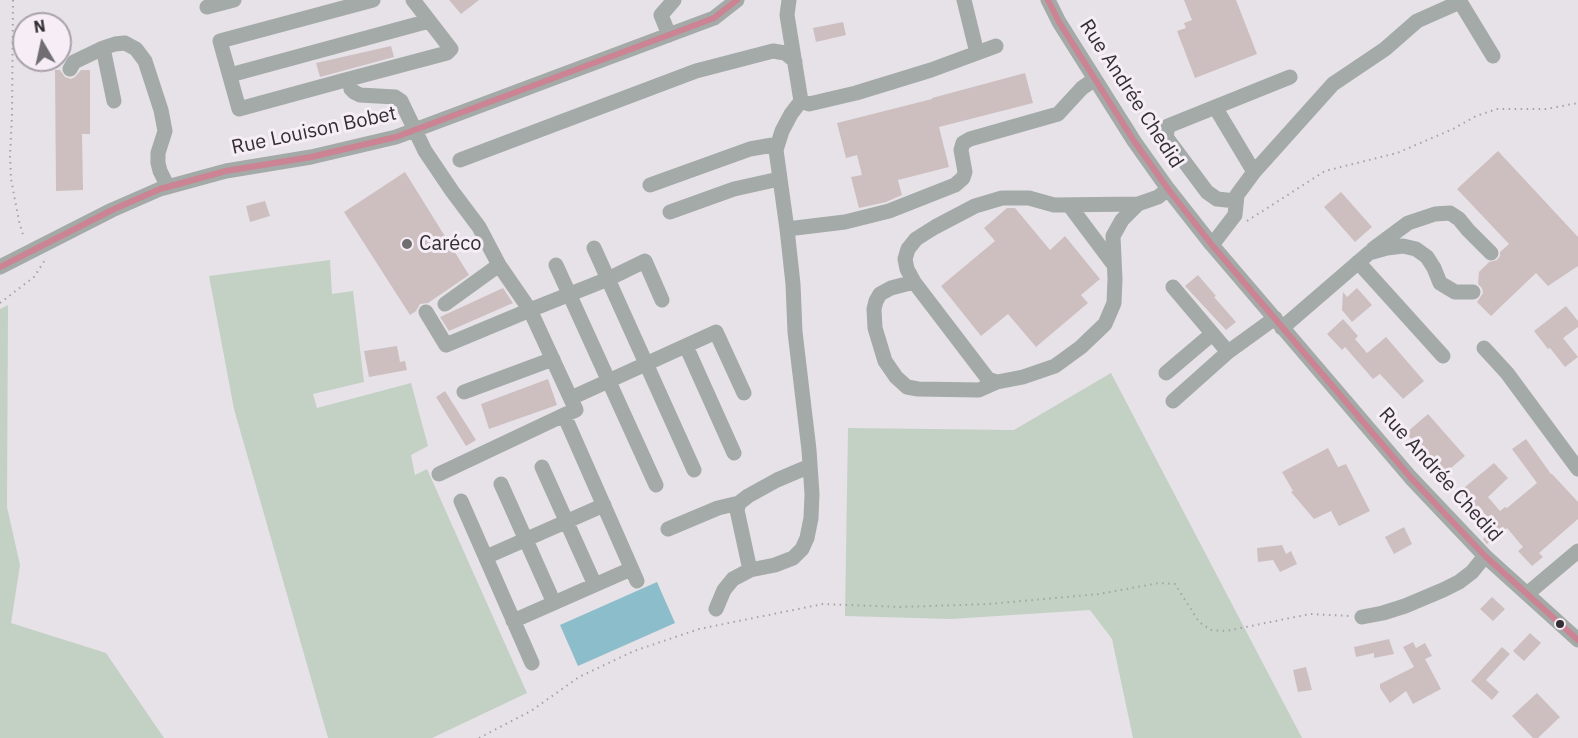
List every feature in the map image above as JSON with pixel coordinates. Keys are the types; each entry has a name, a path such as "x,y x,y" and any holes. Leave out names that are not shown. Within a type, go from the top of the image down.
{"street":[{"path":"207,7 234,0"},
{"path":"373,0 220,40 239,109 447,53 451,49 413,0"},
{"path":"669,35 661,15 674,0"},
{"name":"Rue Louison Bobet","path":"0,267 112,210 168,187 226,171 366,145 415,131 714,18 737,0"},
{"path":"716,609 724,590 733,579 750,570 775,565 793,558 802,549 807,538 811,518 810,466 795,332 793,284 776,150 790,114 801,101 787,15 789,0"},
{"path":"964,0 977,53"},
{"name":"Rue Andrée Chedid","path":"1048,0 1059,22 1134,141 1212,245 1411,478 1485,556 1578,640"},
{"path":"1212,245 1235,215 1237,195 1254,172 1333,84 1385,49 1417,21 1460,1 1493,56"},
{"path":"230,75 429,21"},
{"path":"72,66 74,62 115,44 125,43 136,49 145,61 162,110 165,131 151,154 168,187"},
{"path":"801,101 810,104 856,93 931,70 996,46"},
{"path":"103,48 114,101"},
{"path":"460,160 696,71 773,51 785,53 795,61"},
{"path":"1236,201 1217,199 1207,192 1166,137 1168,126 1290,77"},
{"path":"349,79 354,92 395,97 401,101 425,151 479,227 499,265 530,310 576,410 439,474"},
{"path":"787,229 845,222 889,211 955,185 963,178 965,172 961,150 963,143 1058,114 1082,88 1095,79"},
{"path":"1215,107 1254,172"},
{"path":"650,185 750,149 778,144"},
{"path":"670,212 734,189 779,179"},
{"path":"997,382 988,379 914,282 905,259 908,249 916,239 975,206 1002,198 1029,198 1054,205 1138,204 1158,197 1168,189"},
{"path":"914,282 891,288 880,294 874,309 875,328 885,361 896,378 907,387 918,389 979,390 997,382 1023,377 1054,366 1081,347 1106,324 1114,303 1113,236 1122,220 1138,204"},
{"path":"1069,205 1114,265"},
{"path":"1173,401 1228,352 1259,330 1278,323 1408,223 1435,214 1450,213 1459,219 1467,231 1491,253"},
{"path":"1363,257 1387,248 1403,246 1416,249 1427,257 1440,283 1455,292 1473,292"},
{"path":"594,248 694,470"},
{"path":"1363,257 1443,356"},
{"path":"426,312 446,345 608,279 645,261 662,300"},
{"path":"445,304 499,265"},
{"path":"556,265 656,486"},
{"path":"1173,287 1228,352"},
{"path":"571,398 716,332 744,393"},
{"path":"1166,373 1212,334"},
{"path":"686,346 734,453"},
{"path":"1484,348 1507,373 1578,469"},
{"path":"464,392 553,359"},
{"path":"513,621 595,585 634,575 564,415"},
{"path":"668,529 718,508 739,503 777,480 810,466"},
{"path":"542,467 595,585"},
{"path":"501,484 554,603"},
{"path":"461,501 532,663"},
{"path":"739,503 737,510 750,570"},
{"path":"486,558 604,505"},
{"path":"1527,594 1578,551"},
{"path":"1362,617 1383,614 1443,590 1466,577 1485,556"}],"path":[{"path":"14,0 10,156 11,179 24,238"},
{"path":"1247,221 1325,171 1397,153 1453,129 1476,116 1497,109 1546,109 1578,103"},
{"path":"0,303 34,277 45,260 42,246"},
{"path":"479,738 531,711 579,677 634,651 699,629 823,604 900,607 989,604 1099,594 1159,583 1175,584 1199,622 1210,630 1226,631 1310,614 1362,617"}],"green space":[{"path":"330,260 332,294 353,291 364,382 313,394 317,408 411,383 428,446 411,455 415,475 427,469 527,693 432,738 328,738 234,409 209,276"},
{"path":"8,305 7,507 20,565 11,623 106,653 164,738 0,738 0,309"},
{"path":"1111,373 1302,738 1133,738 1112,639 1090,610 951,619 845,616 848,428 1014,430"}],"water":[{"path":"657,582 675,623 578,666 560,625"}],"building":[{"path":"449,0 479,0 461,14"},
{"path":"1184,0 1236,0 1257,54 1195,78 1177,31 1186,28 1184,23 1192,20"},
{"path":"843,22 846,35 816,42 813,28"},
{"path":"391,46 394,57 320,77 316,63"},
{"path":"81,70 90,70 90,134 82,134 83,190 56,191 55,72 61,72 65,77 71,79"},
{"path":"1025,73 1033,103 939,127 949,167 898,180 902,195 886,202 859,208 851,177 862,175 857,155 846,158 837,123"},
{"path":"1498,151 1578,237 1578,266 1548,286 1536,273 1491,316 1477,302 1483,293 1478,284 1479,272 1489,262 1497,260 1500,252 1509,244 1457,189"},
{"name":"Caréco","path":"405,172 469,275 428,303 420,304 410,315 344,212"},
{"path":"1341,192 1372,227 1355,242 1324,207"},
{"path":"265,201 270,216 250,222 246,206"},
{"path":"1007,208 1015,208 1050,250 1065,236 1100,279 1081,295 1088,303 1036,347 1008,314 981,336 941,286 995,241 984,228"},
{"path":"1198,275 1236,322 1226,330 1185,286"},
{"path":"503,288 513,303 449,331 440,317"},
{"path":"1357,288 1372,305 1352,322 1342,310 1343,292 1347,297"},
{"path":"1566,306 1578,321 1578,327 1563,338 1578,357 1565,367 1534,331"},
{"path":"1343,319 1358,336 1355,339 1367,353 1386,337 1424,381 1403,399 1380,374 1373,379 1345,347 1342,350 1327,334"},
{"path":"397,346 400,362 405,361 407,370 369,377 364,351"},
{"path":"548,379 557,405 489,429 481,404"},
{"path":"445,391 476,440 466,446 436,397"},
{"path":"1428,414 1465,456 1443,475 1406,433"},
{"path":"1526,439 1551,474 1578,502 1578,519 1539,553 1543,557 1532,566 1518,551 1523,547 1507,528 1487,544 1483,539 1495,527 1478,505 1474,509 1459,492 1494,463 1508,478 1488,497 1500,511 1507,508 1537,483 1512,449"},
{"path":"1328,448 1338,467 1346,464 1370,511 1339,526 1331,511 1314,519 1291,492 1293,491 1282,472"},
{"path":"1404,527 1412,544 1394,554 1385,537"},
{"path":"1282,545 1286,554 1291,551 1297,564 1280,572 1273,560 1258,562 1257,548"},
{"path":"1492,597 1505,609 1493,621 1480,609"},
{"path":"1530,633 1541,643 1524,661 1513,651"},
{"path":"1389,639 1394,654 1374,658 1374,653 1356,657 1354,647"},
{"path":"1413,642 1416,648 1425,643 1432,656 1425,659 1441,689 1413,704 1406,691 1390,703 1380,688 1380,684 1414,667 1403,647"},
{"path":"1502,647 1510,654 1486,680 1499,692 1492,700 1471,681"},
{"path":"1306,667 1312,690 1298,692 1293,670"},
{"path":"1537,693 1560,717 1538,738 1533,738 1512,716"}],"transit line":[{"path":"0,267 112,210 160,189 226,171 311,157 396,137 714,18 737,0"},
{"path":"1048,0 1059,22 1134,141 1212,245 1411,478 1485,556 1578,640"}],"place":[{"name":"Caréco","path":"407,244"}]}
